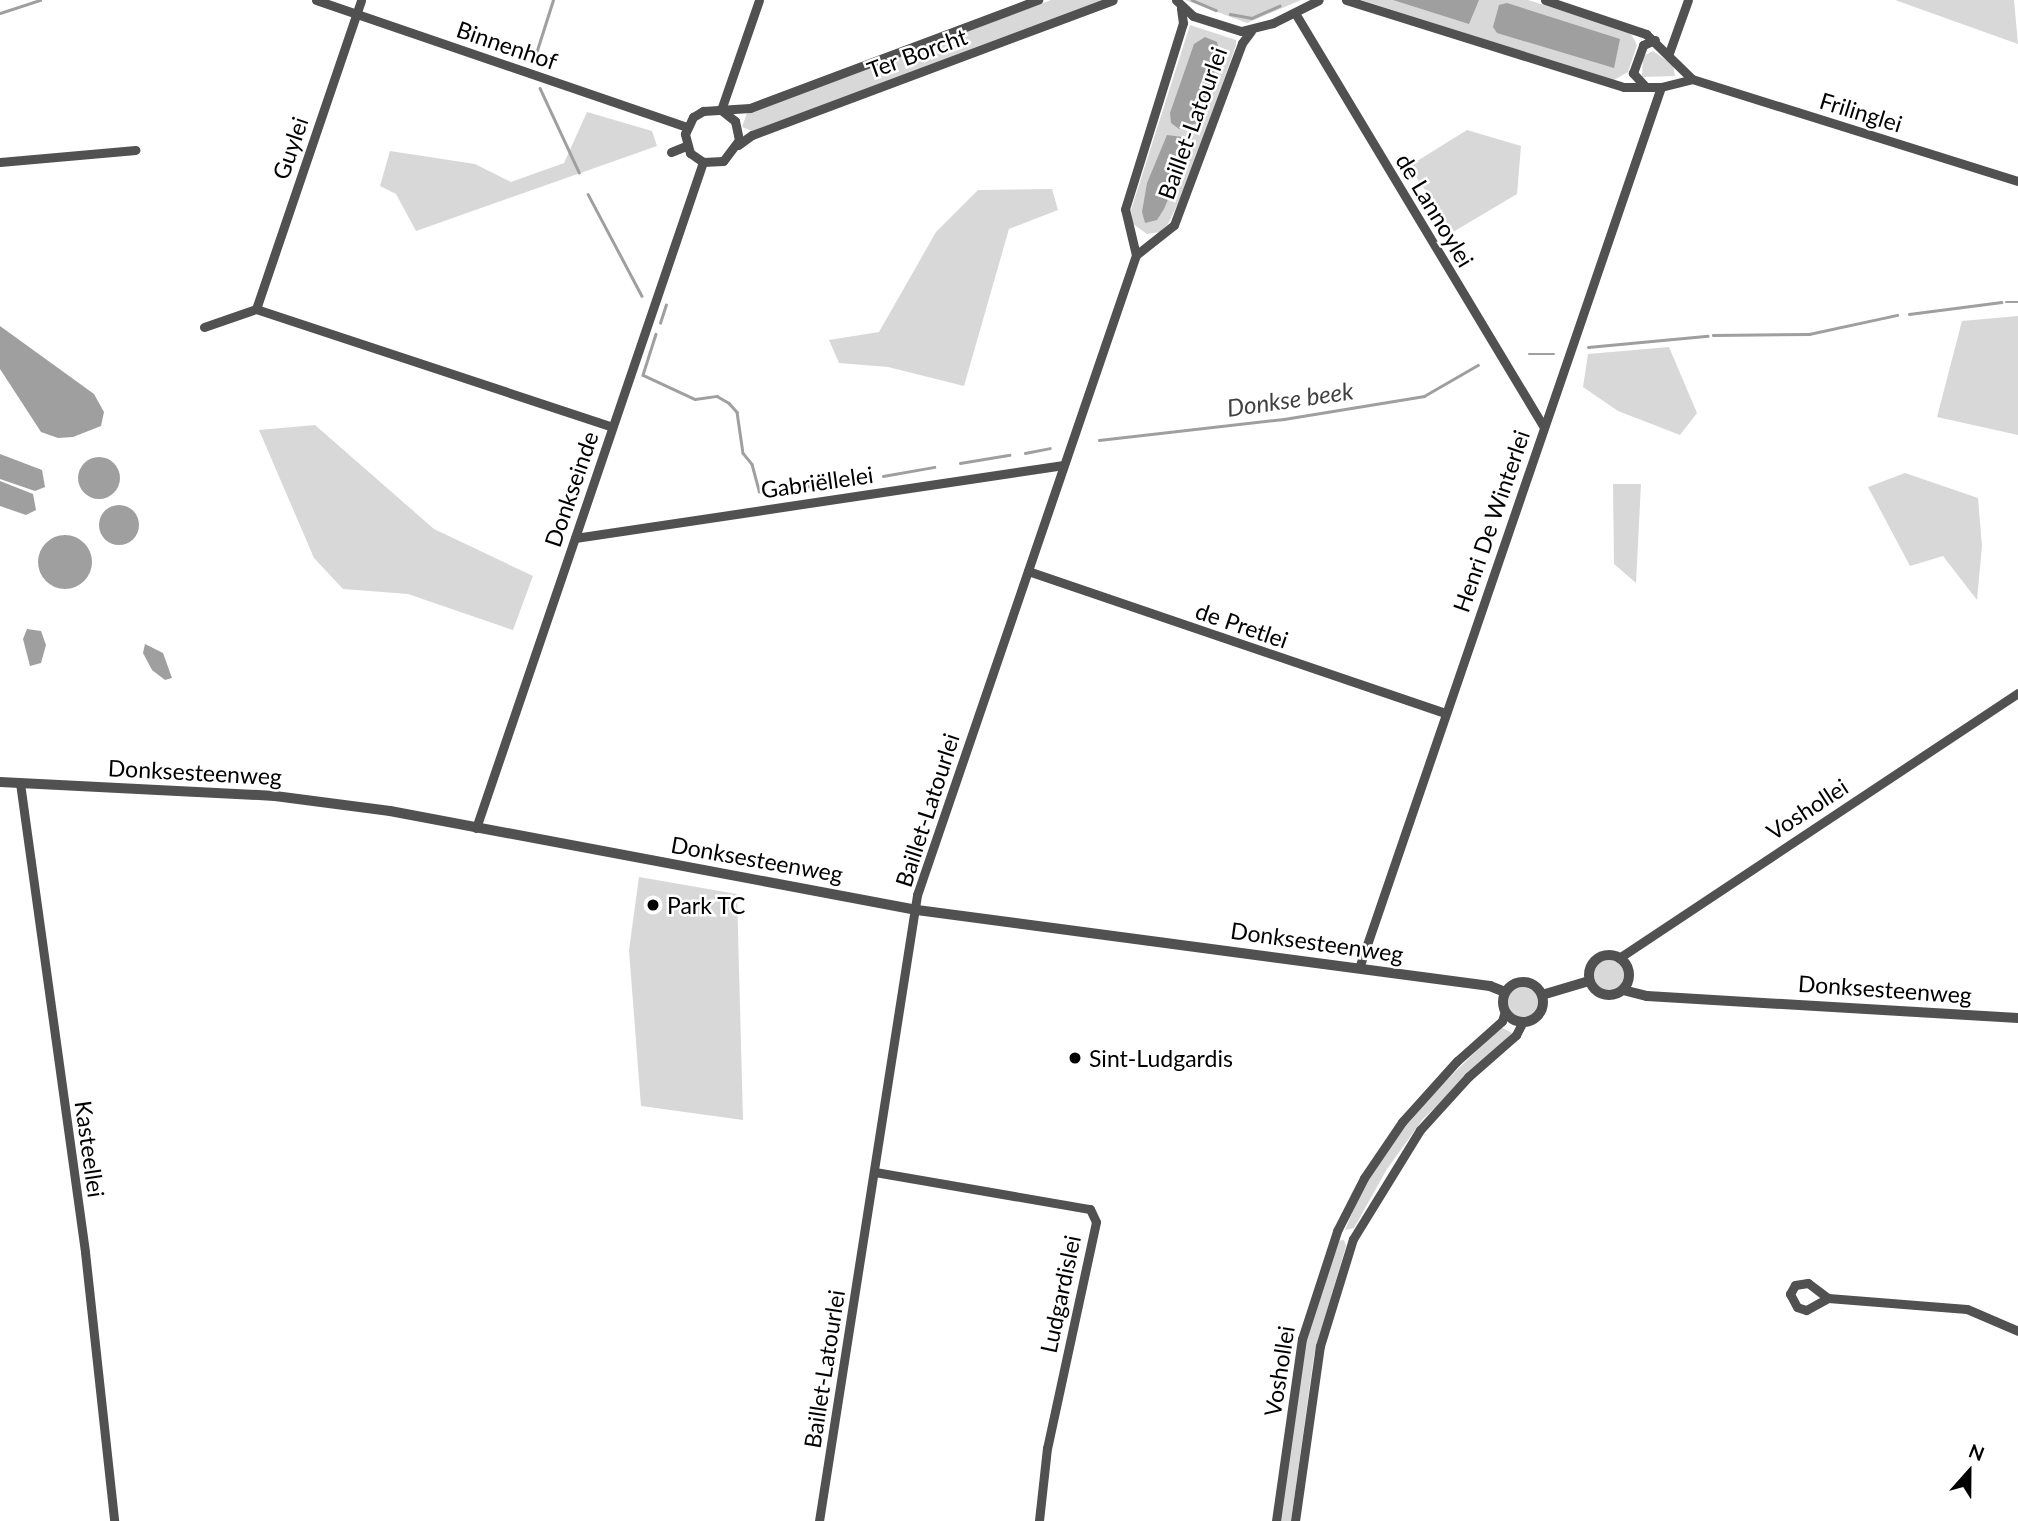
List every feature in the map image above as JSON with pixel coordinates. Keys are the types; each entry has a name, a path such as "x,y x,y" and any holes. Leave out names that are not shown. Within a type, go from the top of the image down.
{"street":[{"name":"Binnenhof","path":"316,0 687,127"},
{"name":"Guylei","path":"256,309 361,0"},
{"path":"721,110 759,0"},
{"name":"Ter Borcht","path":"721,110 750,108 1038,0"},
{"name":"Ter Borcht","path":"737,146 752,135 1113,0"},
{"path":"1178,4 1215,24 1251,31 1319,0"},
{"path":"1346,0 1624,87 1661,87 1692,79 1655,40 1636,29 1545,0"},
{"path":"1669,53 1688,0"},
{"name":"Baillet-Latourlei","path":"819,1521 917,910 917,895 1136,256 1125,209 1183,23 1178,4"},
{"name":"de Lannoylei","path":"1294,13 1544,426"},
{"name":"Baillet-Latourlei","path":"1136,256 1174,225 1242,43 1251,31"},
{"path":"1646,87 1633,73 1643,45 1655,40"},
{"name":"Frilinglei","path":"1692,79 2018,181"},
{"name":"Henri De Winterlei","path":"1359,968 1661,87"},
{"path":"721,110 734,121 740,136 737,146 719,163 703,162 687,146 687,127 703,111 721,110"},
{"path":"671,152 687,146"},
{"path":"0,162 135,150"},
{"name":"Donkseinde","path":"476,828 703,162"},
{"path":"204,327 256,309 612,427"},
{"name":"Gabriëllelei","path":"575,538 1065,465"},
{"name":"de Pretlei","path":"1028,571 1445,713"},
{"name":"Voshollei","path":"1619,958 2018,693"},
{"name":"Donksesteenweg","path":"0,782 275,796 476,828 917,910 1359,968 1505,992 1521,982 1535,986 1542,995"},
{"name":"Kasteellei","path":"20,783 85,1252 114,1521"},
{"path":"1505,992 1504,1011 1522,1023 1540,1013 1542,995 1589,981 1591,965 1598,958 1619,958 1628,970 1623,990"},
{"name":"Donksesteenweg","path":"1589,981 1606,995 1623,990 1647,996 2018,1018"},
{"name":"Voshollei","path":"1276,1521 1302,1339 1337,1231 1364,1178 1402,1122 1457,1061 1502,1021 1504,1011"},
{"name":"Voshollei","path":"1295,1521 1320,1346 1353,1239 1389,1174 1420,1130 1461,1084 1516,1035 1522,1023"},
{"name":"Ludgardislei","path":"874,1172 1090,1209 1096,1222 1047,1448 1040,1521"},
{"path":"1337,1231 1353,1239"},
{"path":"1828,1298 1967,1309 2018,1331"}],"shaded area":[{"path":"1051,0 1102,0 752,131 742,127 747,113"},
{"path":"1185,0 1301,0 1247,23"},
{"path":"1361,0 1528,0 1630,32 1637,45 1628,72 1614,80"},
{"path":"1393,0 1479,0 1469,24"},
{"path":"1895,0 2014,0 2018,44"},
{"path":"1507,3 1620,39 1614,68 1497,33 1493,27 1499,5"},
{"path":"1190,25 1236,40 1236,45 1190,179 1168,224 1160,232 1147,234 1133,224 1131,210"},
{"path":"1205,37 1217,42 1220,54 1197,123 1179,129 1171,123 1170,113 1194,44"},
{"path":"1653,51 1673,65 1675,76 1642,77 1643,56"},
{"path":"587,112 652,131 657,146 416,231 396,194 380,186 390,151 475,164 511,182 564,163"},
{"path":"1467,130 1521,146 1517,194 1453,232 1409,166"},
{"path":"1167,135 1183,137 1187,154 1164,209 1157,220 1145,223 1142,212 1147,183"},
{"path":"1052,189 1058,210 1009,229 964,386 888,367 839,363 829,340 879,332 936,232 978,190"},
{"path":"2018,316 2018,435 1937,417 1962,321"},
{"path":"0,326 94,394 104,412 101,426 73,437 58,438 41,432 0,369"},
{"path":"1669,347 1697,413 1680,435 1618,411 1583,387 1588,354"},
{"path":"315,425 434,529 533,576 513,630 408,594 343,589 314,558 259,430"},
{"path":"0,454 42,470 45,487 35,491 0,479"},
{"path":"99,457 114,463 120,478 114,493 99,499 84,493 78,478 84,463"},
{"path":"1905,473 1978,498 1982,546 1977,600 1943,556 1910,566 1868,487"},
{"path":"0,481 33,494 36,510 26,515 0,506"},
{"path":"1613,484 1641,484 1636,583 1614,564"},
{"path":"119,505 127,506 133,511 138,517 138,533 133,539 127,544 119,545 111,544 105,539 100,533 99,525 100,517 105,511 111,506"},
{"path":"65,535 84,543 92,562 84,581 65,589 46,581 38,562 46,543"},
{"path":"27,629 41,631 46,645 41,663 30,666 23,639"},
{"path":"145,644 163,653 172,678 165,680 152,670 143,653"},
{"path":"639,877 737,894 743,1120 641,1106 629,950"},
{"path":"1609,960 1620,964 1624,975 1620,986 1609,990 1598,986 1594,975 1598,964"},
{"path":"1523,987 1534,991 1538,1002 1534,1013 1523,1017 1512,1013 1508,1002 1512,991"},
{"path":"1501,1027 1512,1033 1423,1119 1387,1169 1354,1228 1345,1230 1361,1192 1414,1112"},
{"path":"1344,1240 1346,1246 1314,1355 1291,1521 1280,1521 1306,1339 1337,1241"}],"waterway":[{"path":"0,13 40,0"},
{"name":"Donkse beek","path":"533,63 553,0"},
{"path":"1192,0 1216,10"},
{"path":"1230,14 1252,18 1279,6"},
{"name":"Donkse beek","path":"540,88 579,172"},
{"name":"Donkse beek","path":"588,194 642,296"},
{"name":"Donkse beek","path":"1909,314 2001,302"},
{"name":"Donkse beek","path":"2006,302 2018,302"},
{"name":"Donkse beek","path":"660,323 666,305"},
{"name":"Donkse beek","path":"1713,335 1809,334 1897,315"},
{"name":"Donkse beek","path":"656,334 643,375 695,399 717,396 729,403 737,412 743,453 752,464 759,491 770,495 818,484"},
{"name":"Donkse beek","path":"1588,347 1707,336"},
{"name":"Donkse beek","path":"1529,354 1554,354"},
{"name":"Donkse beek","path":"1099,440 1284,419 1424,396 1478,365"},
{"name":"Donkse beek","path":"1025,453 1050,448"},
{"name":"Donkse beek","path":"960,463 1009,455"},
{"name":"Donkse beek","path":"883,476 934,467"},
{"name":"Donkse beek","path":"844,481 858,480"}],"place":[{"name":"Park TC","path":"653,905"},
{"name":"Sint-Ludgardis","path":"1075,1058"}]}
